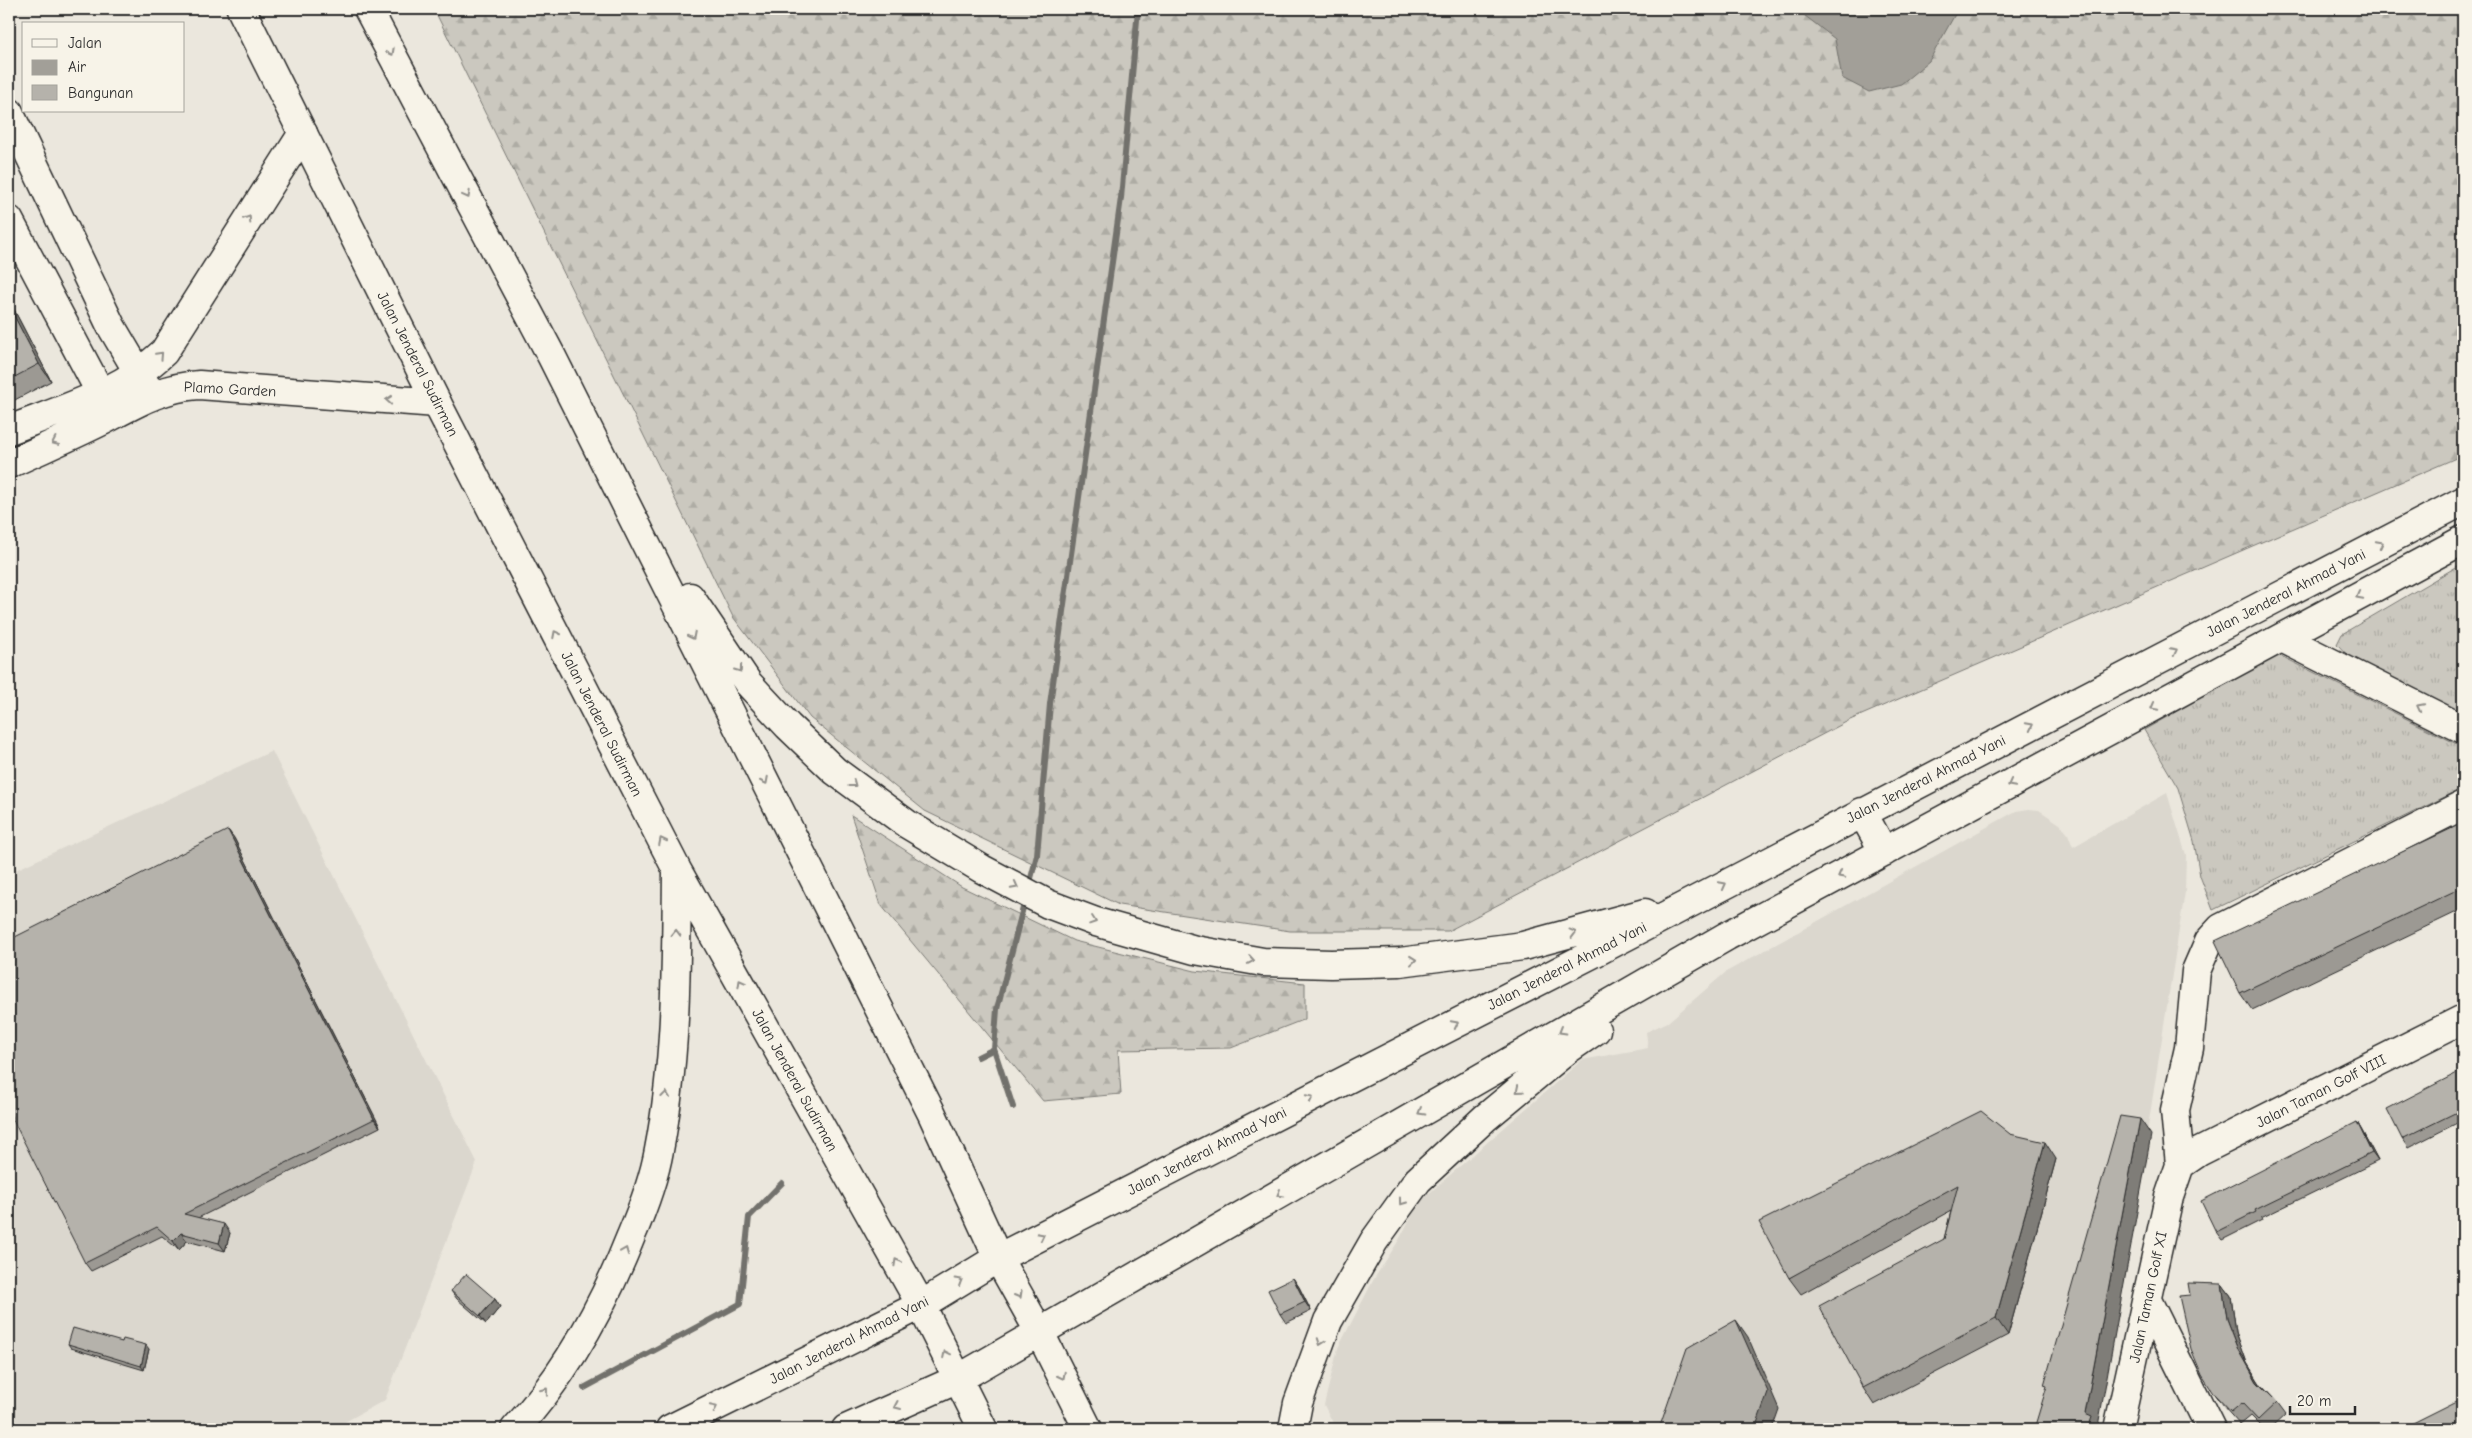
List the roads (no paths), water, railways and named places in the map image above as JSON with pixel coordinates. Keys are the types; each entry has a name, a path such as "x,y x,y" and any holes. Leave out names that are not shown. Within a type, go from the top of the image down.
{"main road":[{"name":"Jalan Jenderal Sudirman","path":"241,9 437,404 677,870 921,1305 983,1429"},
{"path":"368,9 552,357 932,1114 998,1258 1040,1333 1088,1429"},
{"path":"10,119 111,326 145,384"},
{"name":"Plamo Garden","path":"145,384 303,133"},
{"path":"9,220 107,404"},
{"path":"73,341 111,326"},
{"path":"552,357 698,611 748,683 788,726 835,771 907,824 982,869 1048,904 1096,922 1195,950 1263,962 1331,964 1400,962 1523,946 1696,899"},
{"name":"Plamo Garden","path":"9,464 107,404 145,384 199,385 437,404"},
{"name":"Plamo Garden","path":"9,430 107,404"},
{"name":"Jalan Jenderal Ahmad Yani","path":"670,1429 921,1305 998,1258 2463,501"},
{"path":"846,1429 958,1379 1727,936 2463,540"},
{"path":"2282,638 2463,729"},
{"path":"2180,1165 2175,1110 2189,1048 2196,971 2209,941 2221,928 2463,805"},
{"path":"1862,812 1884,852"},
{"path":"515,1429 580,1345 612,1284 654,1171 660,1149 676,1021 677,870"},
{"path":"1294,1428 1298,1403 1328,1321 1374,1241 1418,1180 1484,1118 1567,1050 1727,936"},
{"name":"Jalan Taman Golf VIII","path":"2180,1165 2199,1152 2463,1019"},
{"name":"Jalan Taman Golf XI","path":"2118,1429 2169,1197 2180,1165"},
{"path":"2147,1300 2211,1429"}],"water":[{"path":"1804,9 1958,9 1929,61 1901,84 1869,92 1842,78 1835,39 1804,15"}],"waterway":[{"path":"1029,886 1037,855 1050,704 1121,198 1138,9"},
{"path":"1013,1107 994,1049 997,1009 1025,900"},
{"path":"978,1057 994,1049"},
{"path":"584,1388 740,1304 749,1217 782,1183"}]}
